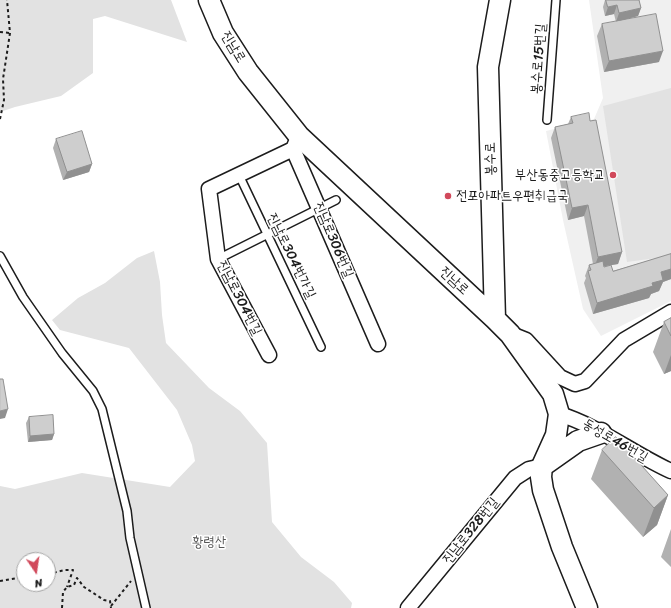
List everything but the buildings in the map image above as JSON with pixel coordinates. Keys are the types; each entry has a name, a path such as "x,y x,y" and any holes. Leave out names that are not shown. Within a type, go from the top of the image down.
{"street":[{"name":"진남로","path":"209,0 224,33 248,72 296,143 495,319 510,334 553,394 559,414 556,435 542,466 541,477 546,498 562,547 587,608"},
{"name":"봉수로","path":"495,319 488,67 500,0"},
{"name":"진남로304번길","path":"269,355 218,258 209,189 239,175 296,143"},
{"name":"진남로306번길","path":"296,143 319,208 378,344"},
{"path":"510,334 526,340 560,377 574,384 585,381 624,340 671,312"},
{"name":"동성로46번길","path":"559,414 578,420 655,464 671,471"},
{"path":"542,466 578,441 601,433"},
{"name":"진남로328번길","path":"408,608 515,478 529,469 542,466"}],"lane":[{"name":"봉수로15번길","path":"547,120 556,0"},
{"name":"진남로304번가길","path":"239,175 266,235 321,347"},
{"path":"218,258 336,200"},
{"path":"0,256 23,297 62,353 93,391 102,409 127,511 130,538 146,608"}],"path":[{"path":"0,119 4,100 3,79 10,33 7,0"},
{"path":"0,32 10,33"},
{"path":"56,572 73,570 67,588"},
{"path":"111,607 126,585 139,574"},
{"path":"0,581 16,578"},
{"path":"62,608 63,592 67,588 74,585 78,578 84,587 104,600 110,601 111,607"}],"shaded area":[{"name":"부산동중고등학교","path":"589,0 671,0 671,301 601,336 583,309 563,220 546,131 594,119 603,98"}],"green space":[{"path":"0,0 171,0 187,42 105,16 93,19 93,73 61,96 0,112"},
{"path":"671,88 671,256 627,262 603,106"},
{"name":"황령산","path":"154,251 160,282 162,315 166,343 209,388 240,411 267,443 272,522 301,557 334,582 352,603 351,608 0,608 0,486 15,489 82,473 170,487 195,461 192,445 177,410 129,348 60,330 52,320 78,298 105,283 137,258"}],"place":[{"name":"부산동중고등학교","path":"613,175"},
{"name":"전포아파트우편취급국","path":"448,196"}]}
